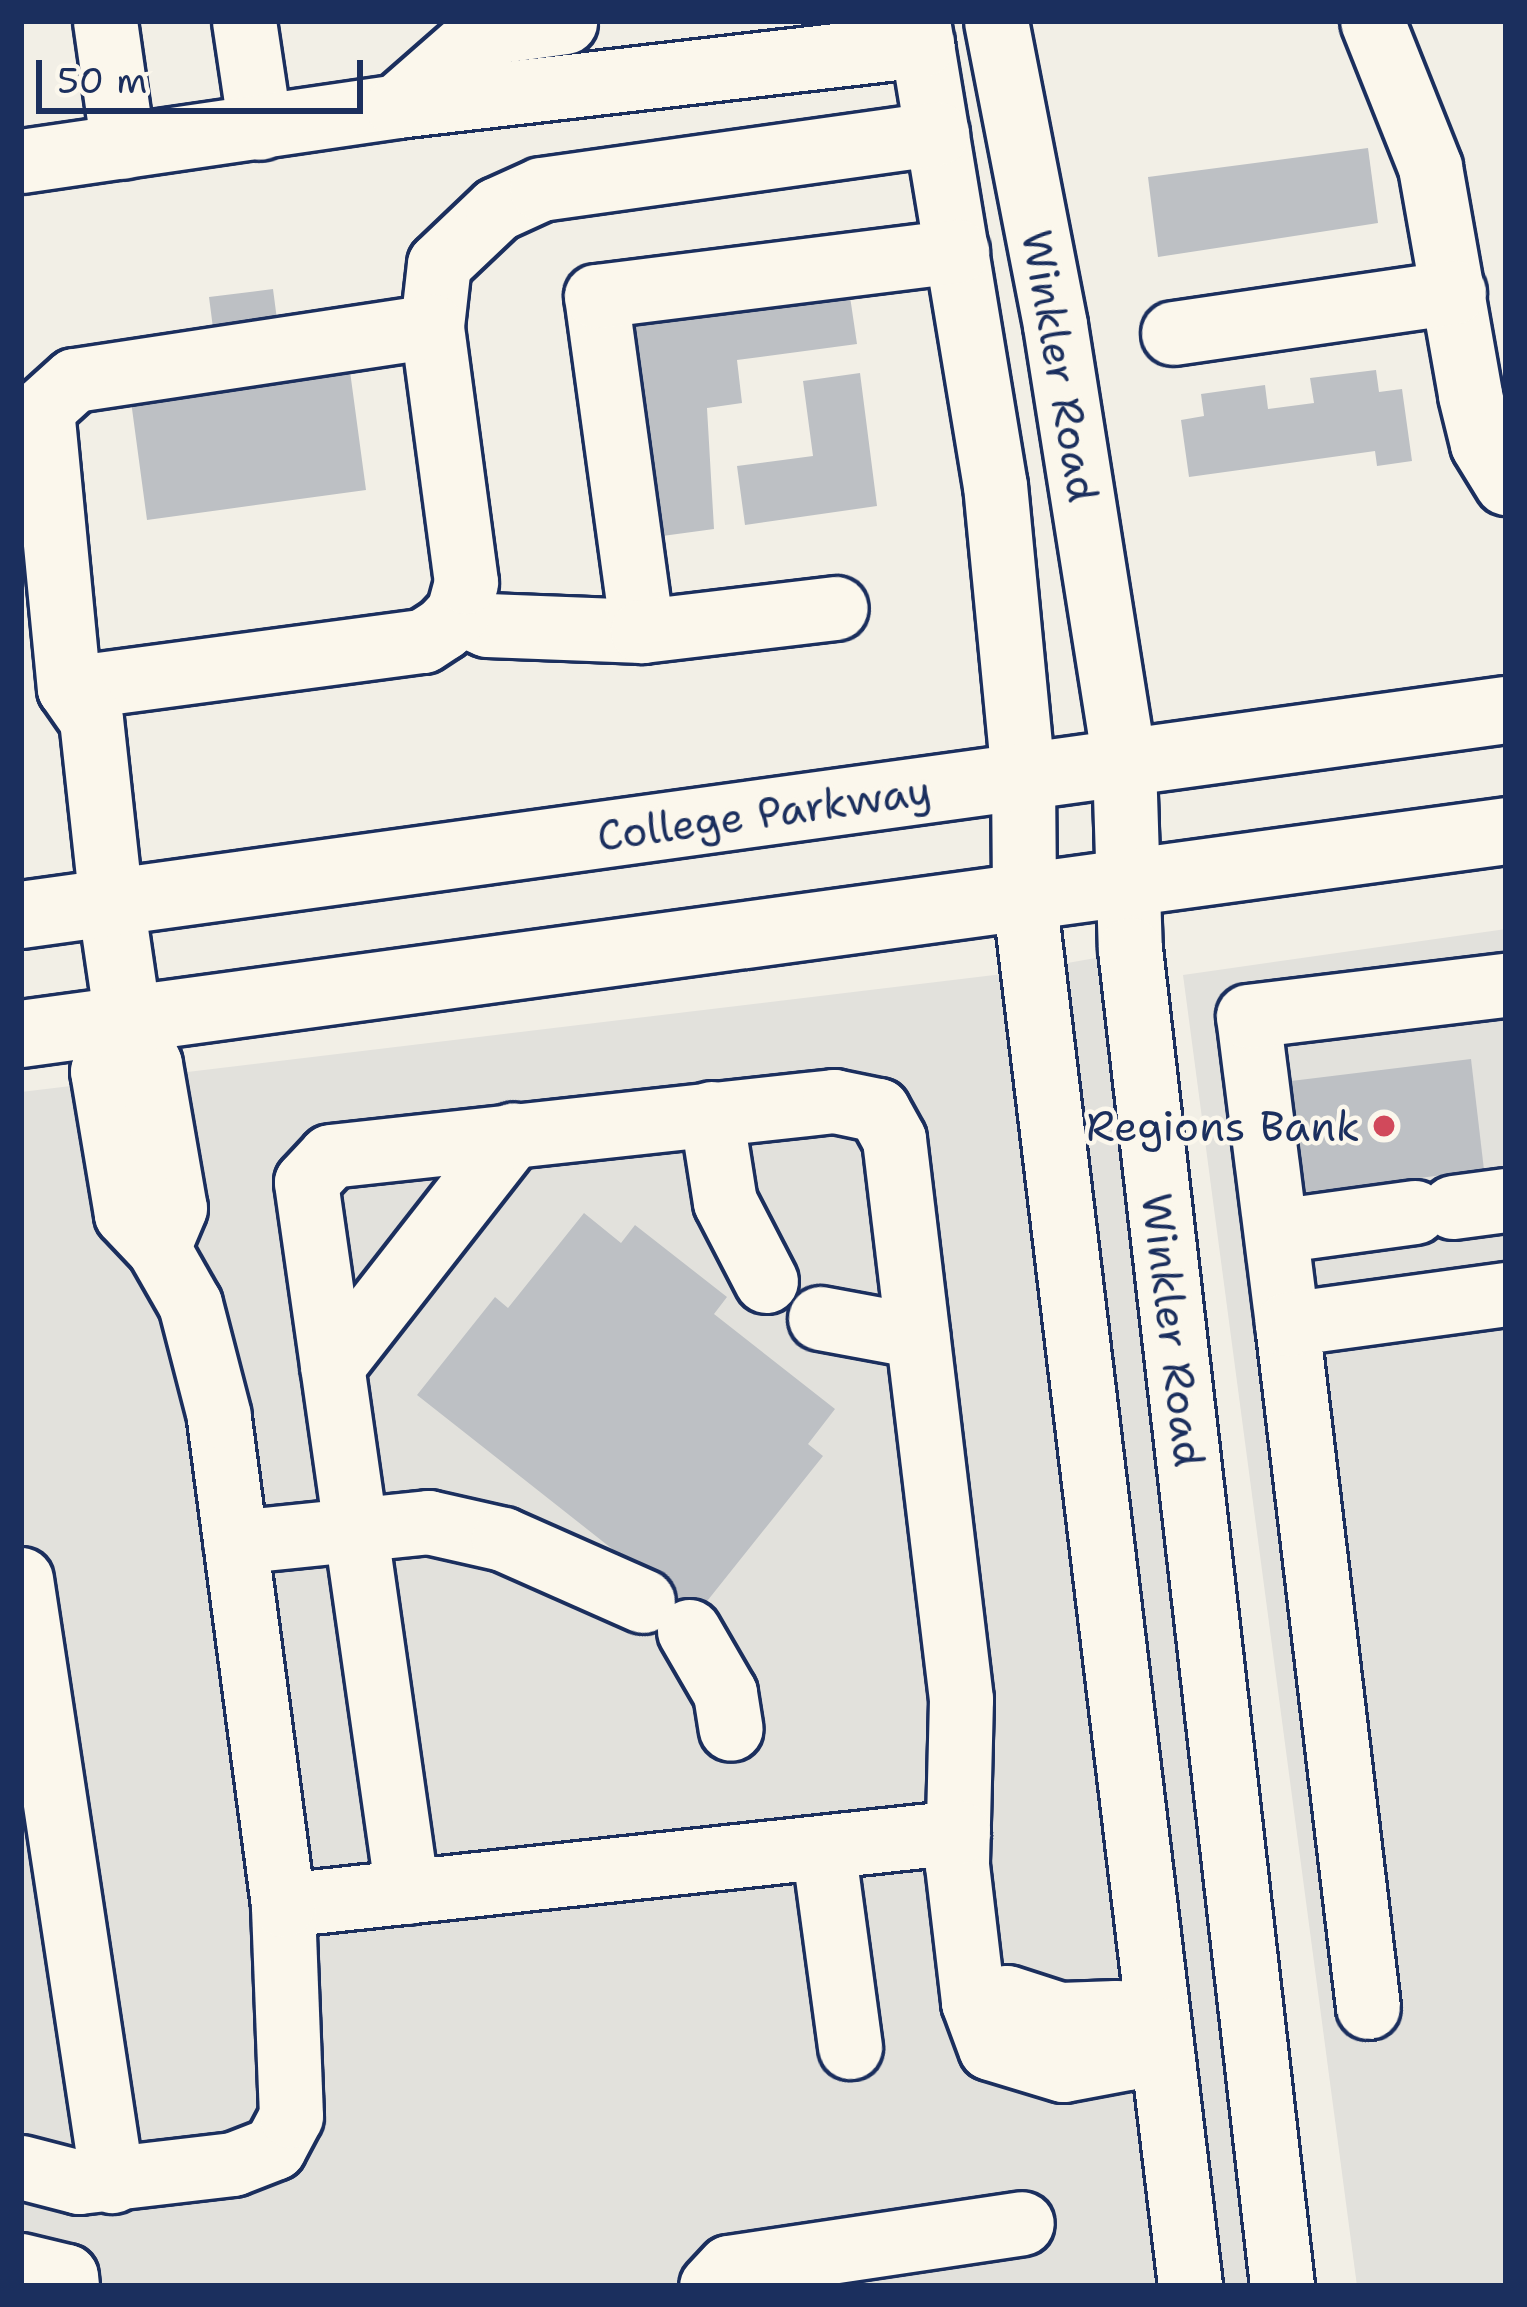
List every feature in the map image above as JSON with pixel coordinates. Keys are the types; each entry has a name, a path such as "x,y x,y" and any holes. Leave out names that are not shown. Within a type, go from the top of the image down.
{"main road":[{"name":"College Parkway","path":"21,916 1506,710"},
{"path":"21,1034 1506,831"},
{"path":"111,903 128,1019"}],"street":[{"path":"106,21 123,147"},
{"path":"244,21 260,128"},
{"name":"Winkler Road","path":"997,21 1055,326 1124,763 1123,885 1282,2286"},
{"path":"1372,21 1430,166 1482,444 1506,483"},
{"path":"397,106 479,34 565,22"},
{"path":"21,161 837,39 920,33"},
{"name":"Winkler Road","path":"920,33 995,485 1023,777 1024,897 1190,2286"},
{"path":"68,688 423,641 458,612 466,582 432,326 439,264 497,208 541,189 937,133"},
{"path":"642,631 596,296 957,251"},
{"path":"1173,333 1454,292"},
{"path":"111,903 91,719 68,688 39,431 51,394 74,380 432,326"},
{"path":"458,612 487,625 642,631 836,608"},
{"path":"1367,2007 1249,1016 1506,985"},
{"path":"21,2167 112,2181 233,2164 274,2148 291,2116 283,1905 219,1416 190,1304 158,1248 175,1208 150,1064 128,1019"},
{"path":"407,1892 306,1182 330,1156 834,1101 878,1110 894,1139 962,1700 958,1832 973,2002 990,2048 1064,2070 1127,2058 1160,2029"},
{"path":"711,1113 725,1202 766,1282"},
{"path":"332,1366 513,1134"},
{"path":"1276,1231 1458,1206"},
{"path":"1287,1324 1506,1294"},
{"path":"820,1318 917,1336"},
{"path":"236,1542 428,1522 502,1539 666,1616 724,1694 731,1729"},
{"path":"21,1580 112,2181"},
{"path":"283,1905 958,1832"},
{"path":"823,1847 850,2047"},
{"path":"710,2286 729,2267 1022,2223"},
{"path":"21,2265 66,2276 67,2286"}],"shaded area":[{"path":"1506,929 1506,2286 1357,2286 1183,975"},
{"path":"1107,956 1259,2286 1213,2286 1056,965"},
{"path":"1011,973 1167,2286 21,2286 21,1092"}],"building":[{"path":"1368,148 1378,223 1158,257 1148,177"},
{"path":"848,283 857,344 737,360 742,403 707,408 714,529 655,537 625,313"},
{"path":"273,289 282,358 347,349 366,490 147,520 128,379 218,367 209,297"},
{"path":"1376,370 1379,392 1402,389 1412,461 1377,466 1375,451 1189,477 1181,420 1204,416 1201,394 1265,385 1268,409 1314,403 1310,378"},
{"path":"860,373 877,506 745,525 737,466 813,456 803,381"},
{"name":"Regions Bank","path":"1471,1059 1484,1170 1297,1193 1283,1082"},
{"path":"584,1213 621,1243 635,1225 727,1297 714,1314 835,1409 808,1444 823,1456 696,1615 417,1395 495,1297 508,1308"}],"place":[{"name":"Regions Bank","path":"1384,1126"}]}
